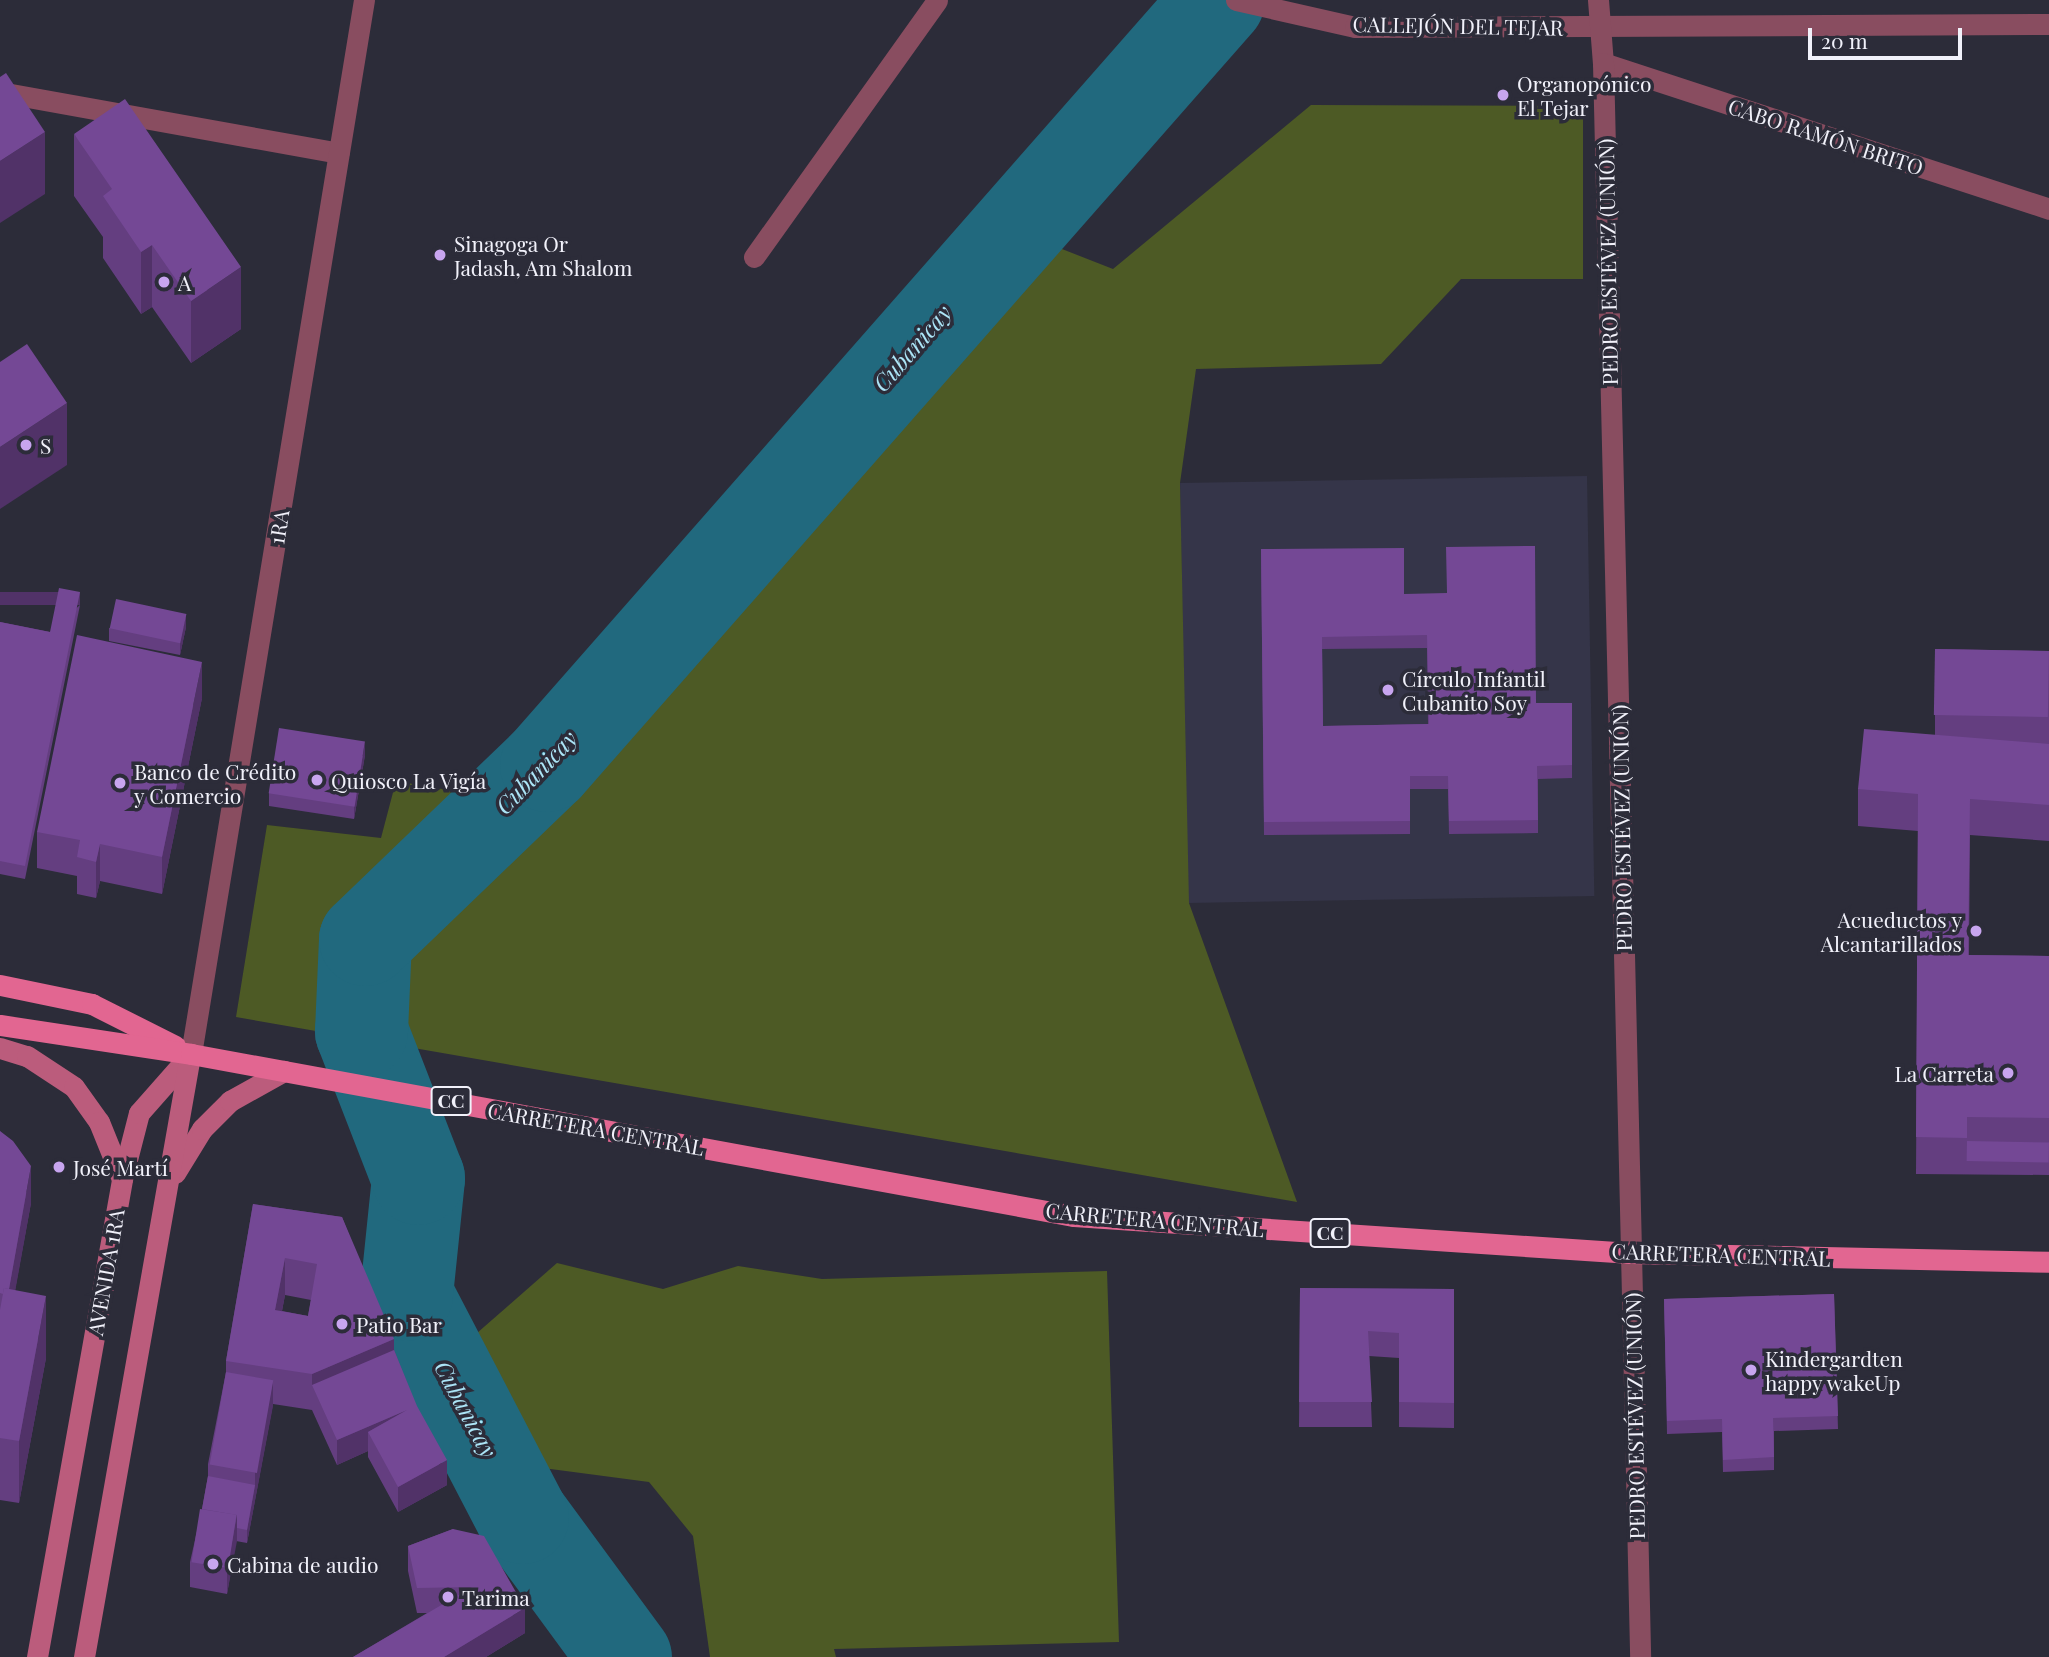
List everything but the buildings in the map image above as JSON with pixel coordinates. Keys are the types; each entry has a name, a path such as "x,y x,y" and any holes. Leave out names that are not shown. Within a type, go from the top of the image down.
{"main road":[{"name":"CARRETERA CENTRAL","path":"0,985 92,1004 191,1054"},
{"name":"CARRETERA CENTRAL","path":"0,1025 191,1054 1074,1216 1630,1253 2049,1262"},
{"path":"0,1048 27,1056 74,1087 99,1122 122,1179"},
{"name":"AVENIDA 1RA","path":"37,1657 122,1179 139,1113 191,1054"},
{"path":"84,1657 191,1054"},
{"path":"168,1184 202,1129 230,1101 284,1071"}],"street":[{"name":"1RA","path":"191,1054 364,0"},
{"path":"754,257 937,0"},
{"name":"CALLEJÓN DEL TEJAR","path":"1236,0 1355,27 2049,24"},
{"name":"PEDRO ESTÉVEZ (UNIÓN)","path":"1598,0 1603,63 1640,1657"},
{"name":"CABO RAMÓN BRITO","path":"1603,63 2049,209"},
{"path":"0,92 339,153"}],"shaded area":[{"name":"Círculo Infantil Cubanito Soy","path":"1587,476 1594,896 1187,903 1180,483"}],"green space":[{"path":"1311,105 1583,106 1583,279 1461,279 1381,364 1196,369 1180,483 1189,903 1297,1202 236,1017 267,825 381,838 396,781 535,805 1039,240 1113,269"},
{"path":"557,1263 663,1289 738,1266 822,1279 1107,1271 1119,1642 834,1649 836,1657 710,1657 693,1536 649,1482 543,1468 487,1403 469,1340"}],"waterway":[{"name":"Cubanicay","path":"625,1657 522,1517 406,1294 418,1178 361,1031 365,939 546,765 1218,0"}],"place":[{"name":"Organopónico El Tejar","path":"1503,95"},
{"name":"Sinagoga Or Jadash, Am Shalom","path":"440,255"},
{"name":"A","path":"164,282"},
{"name":"S","path":"26,445"},
{"name":"Círculo Infantil Cubanito Soy","path":"1388,690"},
{"name":"Quiosco La Vigía","path":"317,780"},
{"name":"Banco de Crédito y Comercio","path":"120,783"},
{"name":"Acueductos y Alcantarillados","path":"1976,931"},
{"name":"La Carreta","path":"2008,1073"},
{"name":"José Martí","path":"59,1167"},
{"name":"Patio Bar","path":"342,1324"},
{"name":"Kindergardten happy wakeUp","path":"1751,1370"},
{"name":"Cabina de audio","path":"213,1564"},
{"name":"Tarima","path":"448,1597"}]}
